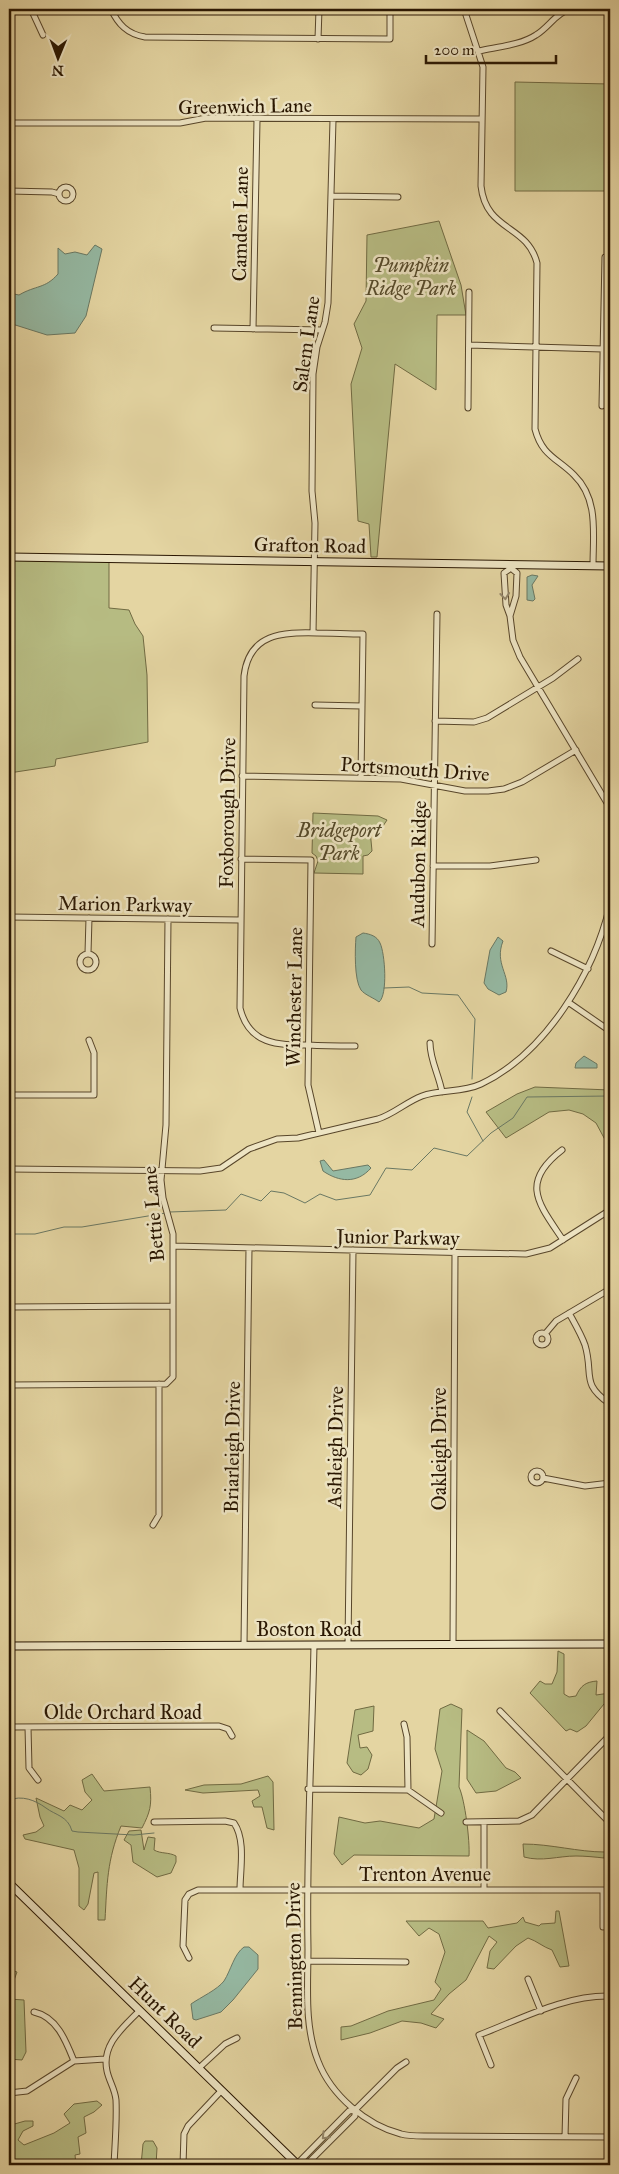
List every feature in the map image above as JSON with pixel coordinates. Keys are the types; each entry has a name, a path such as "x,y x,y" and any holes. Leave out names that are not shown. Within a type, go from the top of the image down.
{"street":[{"path":"31,9 44,34"},
{"path":"110,9 123,27 133,34 145,37 318,39 390,39 390,9"},
{"path":"318,39 319,9"},
{"path":"464,9 483,67 480,186 484,201 495,220 529,245 537,264 534,423 537,437 544,449 575,475 589,496 594,519 593,566"},
{"path":"479,51 532,38 543,30 557,15 570,9"},
{"path":"606,9 610,11"},
{"name":"Greenwich Lane","path":"9,123 180,123 206,118 257,120 482,119"},
{"name":"Camden Lane","path":"253,329 257,120"},
{"name":"Salem Lane","path":"313,633 315,523 312,491 313,374 317,347 328,303 333,120"},
{"path":"9,191 52,192 59,194"},
{"path":"331,196 398,198"},
{"path":"602,406 605,257"},
{"path":"468,408 469,292"},
{"path":"214,328 322,330"},
{"path":"469,345 603,348"},
{"name":"Grafton Road","path":"9,557 610,566"},
{"path":"510,616 516,596 517,573 511,566 504,572 504,585 506,605 510,616 516,650 610,808"},
{"name":"Audubon Ridge","path":"432,944 437,614"},
{"name":"Foxborough Drive","path":"355,1046 282,1045 266,1041 251,1030 242,1016 239,1000 242,776 244,676 249,657 262,641 274,635 288,633 363,634 362,706"},
{"path":"436,721 470,722 483,720 538,688 578,659"},
{"path":"315,705 362,706 361,778"},
{"name":"Portsmouth Drive","path":"242,776 404,779 474,792 504,789 526,780 576,750"},
{"name":"Winchester Lane","path":"241,859 311,860 308,1090 318,1133"},
{"path":"433,866 490,866 536,860"},
{"path":"9,1169 200,1171 225,1166 254,1146 277,1140 298,1138 378,1119 421,1097 472,1087 501,1071 544,1033 568,1002 588,969 602,935 610,905"},
{"name":"Marion Parkway","path":"9,918 240,920"},
{"path":"88,953 89,918"},
{"name":"Bettie Lane","path":"159,1384 169,1382 174,1374 172,1226 162,1189 166,1125 168,919"},
{"path":"551,951 588,969"},
{"path":"568,1002 610,1031"},
{"path":"9,1095 94,1095 94,1053 88,1040"},
{"path":"430,1043 430,1054 438,1074 442,1092"},
{"path":"562,1150 543,1167 539,1174 536,1188 540,1205 563,1240"},
{"name":"Junior Parkway","path":"172,1246 529,1254 543,1251 610,1210"},
{"name":"Briarleigh Drive","path":"244,1645 249,1248"},
{"name":"Ashleigh Drive","path":"348,1645 353,1250"},
{"name":"Oakleigh Drive","path":"453,1644 455,1253"},
{"path":"544,1334 552,1324 610,1289"},
{"path":"9,1307 173,1306"},
{"path":"569,1313 584,1344 590,1383 596,1393 610,1404"},
{"path":"9,1385 159,1384 159,1515 153,1525"},
{"path":"543,1478 581,1486 610,1483"},
{"name":"Boston Road","path":"9,1646 610,1644"},
{"name":"Bennington Drive","path":"314,1645 313,1736 308,1789 306,1890 310,2037 319,2063 332,2086 355,2110 385,2128 401,2134 424,2136 610,2137"},
{"path":"500,1711 610,1823"},
{"path":"404,1724 407,1736 408,1790"},
{"name":"Olde Orchard Road","path":"9,1727 219,1726 228,1729 232,1736"},
{"path":"28,1727 28,1768 38,1780"},
{"path":"466,1822 524,1820 532,1815 610,1735"},
{"path":"308,1789 408,1790 441,1812"},
{"path":"154,1822 225,1821 234,1823 239,1830 240,1839 240,1890"},
{"path":"484,1822 484,1889"},
{"name":"Hunt Road","path":"9,1883 297,2165"},
{"name":"Trenton Avenue","path":"189,1958 184,1946 185,1900 198,1890 610,1890"},
{"path":"603,1890 603,1927"},
{"path":"308,1961 406,1962"},
{"path":"528,1979 541,2011"},
{"path":"491,2064 479,2035 572,2000 594,1995 610,1996"},
{"path":"114,2165 116,2099 114,2086 107,2073 105,2059 111,2041 140,2010"},
{"path":"34,2012 45,2015 62,2034 74,2061"},
{"path":"199,2068 225,2044 237,2038"},
{"path":"9,2093 26,2091 74,2061 105,2059"},
{"path":"297,2165 350,2111 355,2110 397,2068 406,2062"},
{"path":"564,2137 566,2099 576,2078"},
{"path":"183,2165 184,2134 188,2126 221,2091"},
{"path":"306,2165 355,2116 355,2110"}],"green space":[{"path":"515,82 610,84 610,191 515,191"},
{"name":"Pumpkin Ridge Park","path":"439,221 461,285 466,315 437,315 436,390 395,364 377,557 371,557 369,524 358,521 351,384 362,348 354,324 366,301 367,235"},
{"path":"9,557 109,558 109,608 129,610 143,636 147,675 148,742 56,759 55,766 9,773"},
{"name":"Bridgeport Park","path":"313,813 378,816 387,820 383,826 370,830 372,851 368,855 363,856 363,874 314,873 318,861 312,853"},
{"path":"535,1087 610,1090 610,1149 596,1123 583,1114 569,1110 549,1112 506,1138 486,1112 517,1094"},
{"path":"558,1651 564,1654 564,1694 569,1697 576,1696 584,1685 597,1681 596,1695 610,1693 610,1708 604,1704 586,1726 577,1732 570,1729 566,1731 530,1693 540,1681 545,1684 552,1684 557,1672"},
{"path":"451,1704 462,1709 459,1787 467,1821 469,1856 354,1855 342,1865 334,1854 339,1817 365,1823 380,1821 419,1828 434,1819 442,1771 435,1749 440,1709"},
{"path":"374,1706 373,1731 358,1735 360,1748 367,1747 372,1755 368,1769 361,1775 353,1772 347,1763 355,1710"},
{"path":"467,1730 484,1741 506,1768 515,1772 521,1778 496,1791 476,1793 467,1779"},
{"path":"92,1774 104,1791 150,1787 150,1809 142,1828 121,1826 116,1838 108,1872 105,1920 98,1920 98,1872 94,1873 88,1904 84,1910 79,1906 79,1868 74,1850 25,1839 23,1835 36,1832 44,1826 36,1798 64,1811 70,1805 82,1810 92,1800 85,1792 82,1780"},
{"path":"268,1776 273,1782 274,1830 267,1828 262,1807 254,1807 252,1801 260,1796 258,1790 203,1793 185,1790 204,1785 241,1784"},
{"path":"141,1830 144,1850 148,1837 155,1838 154,1850 176,1856 176,1862 171,1873 157,1877 133,1862 131,1845 124,1840 129,1831"},
{"path":"523,1844 605,1852 604,1858 576,1856 544,1859 531,1858 524,1857"},
{"path":"556,1911 559,1911 569,1966 560,1967 552,1950 528,1938 516,1946 494,1969 487,1968 490,1951 497,1942 489,1936 466,1980 449,1994 431,2014 444,2019 436,2028 421,2023 402,2021 370,2033 341,2040 341,2027 351,2026 388,2011 434,2000 441,1989 435,1982 445,1952 439,1934 429,1928 419,1936 406,1921 483,1921 488,1928 517,1923 523,1917 525,1922 539,1926 541,1924 555,1923"},
{"path":"9,1969 17,1972 9,1994"},
{"path":"9,1999 24,2000 26,2052 22,2060 9,2059"},
{"path":"97,2101 102,2105 84,2117 86,2133 78,2137 80,2154 75,2155 76,2165 9,2165 11,2125 33,2121 33,2126 23,2131 18,2140 24,2145 54,2133 70,2123 64,2114 74,2104"},
{"path":"145,2141 153,2141 157,2148 156,2165 141,2165"}],"shaded area":[{"path":"95,245 102,249 86,316 75,333 47,335 9,323 9,293 19,295 44,285 53,279 58,274 58,248 65,254 75,252 87,255"},
{"path":"532,575 538,576 532,585 535,599 533,601 527,600 527,577"},
{"path":"363,933 375,937 382,948 385,983 382,998 379,1002 361,990 357,979 356,937"},
{"path":"498,937 503,941 500,956 507,986 506,992 499,995 488,989 484,983 490,950"},
{"path":"584,1056 597,1064 597,1068 575,1068 576,1063"},
{"path":"324,1160 333,1171 368,1165 371,1168 360,1177 348,1180 342,1179 323,1171 320,1161"},
{"path":"244,1947 249,1947 258,1955 258,1969 221,2012 196,2020 193,2019 191,2004 224,1981 238,1954"}],"waterway":[{"path":"384,988 409,987 422,993 458,995 475,1019 472,1079"},
{"path":"170,1212 226,1210 241,1194 261,1201 271,1191 284,1193 305,1203 320,1194 336,1200 370,1195 386,1168 412,1170 434,1148 467,1156 491,1133 513,1118 527,1097 610,1096"},
{"path":"472,1097 467,1112 483,1141"},
{"path":"9,1234 35,1234 64,1227 82,1227 166,1213"},
{"path":"9,1800 24,1798 37,1803 68,1822 72,1831 134,1835 154,1833"}]}
